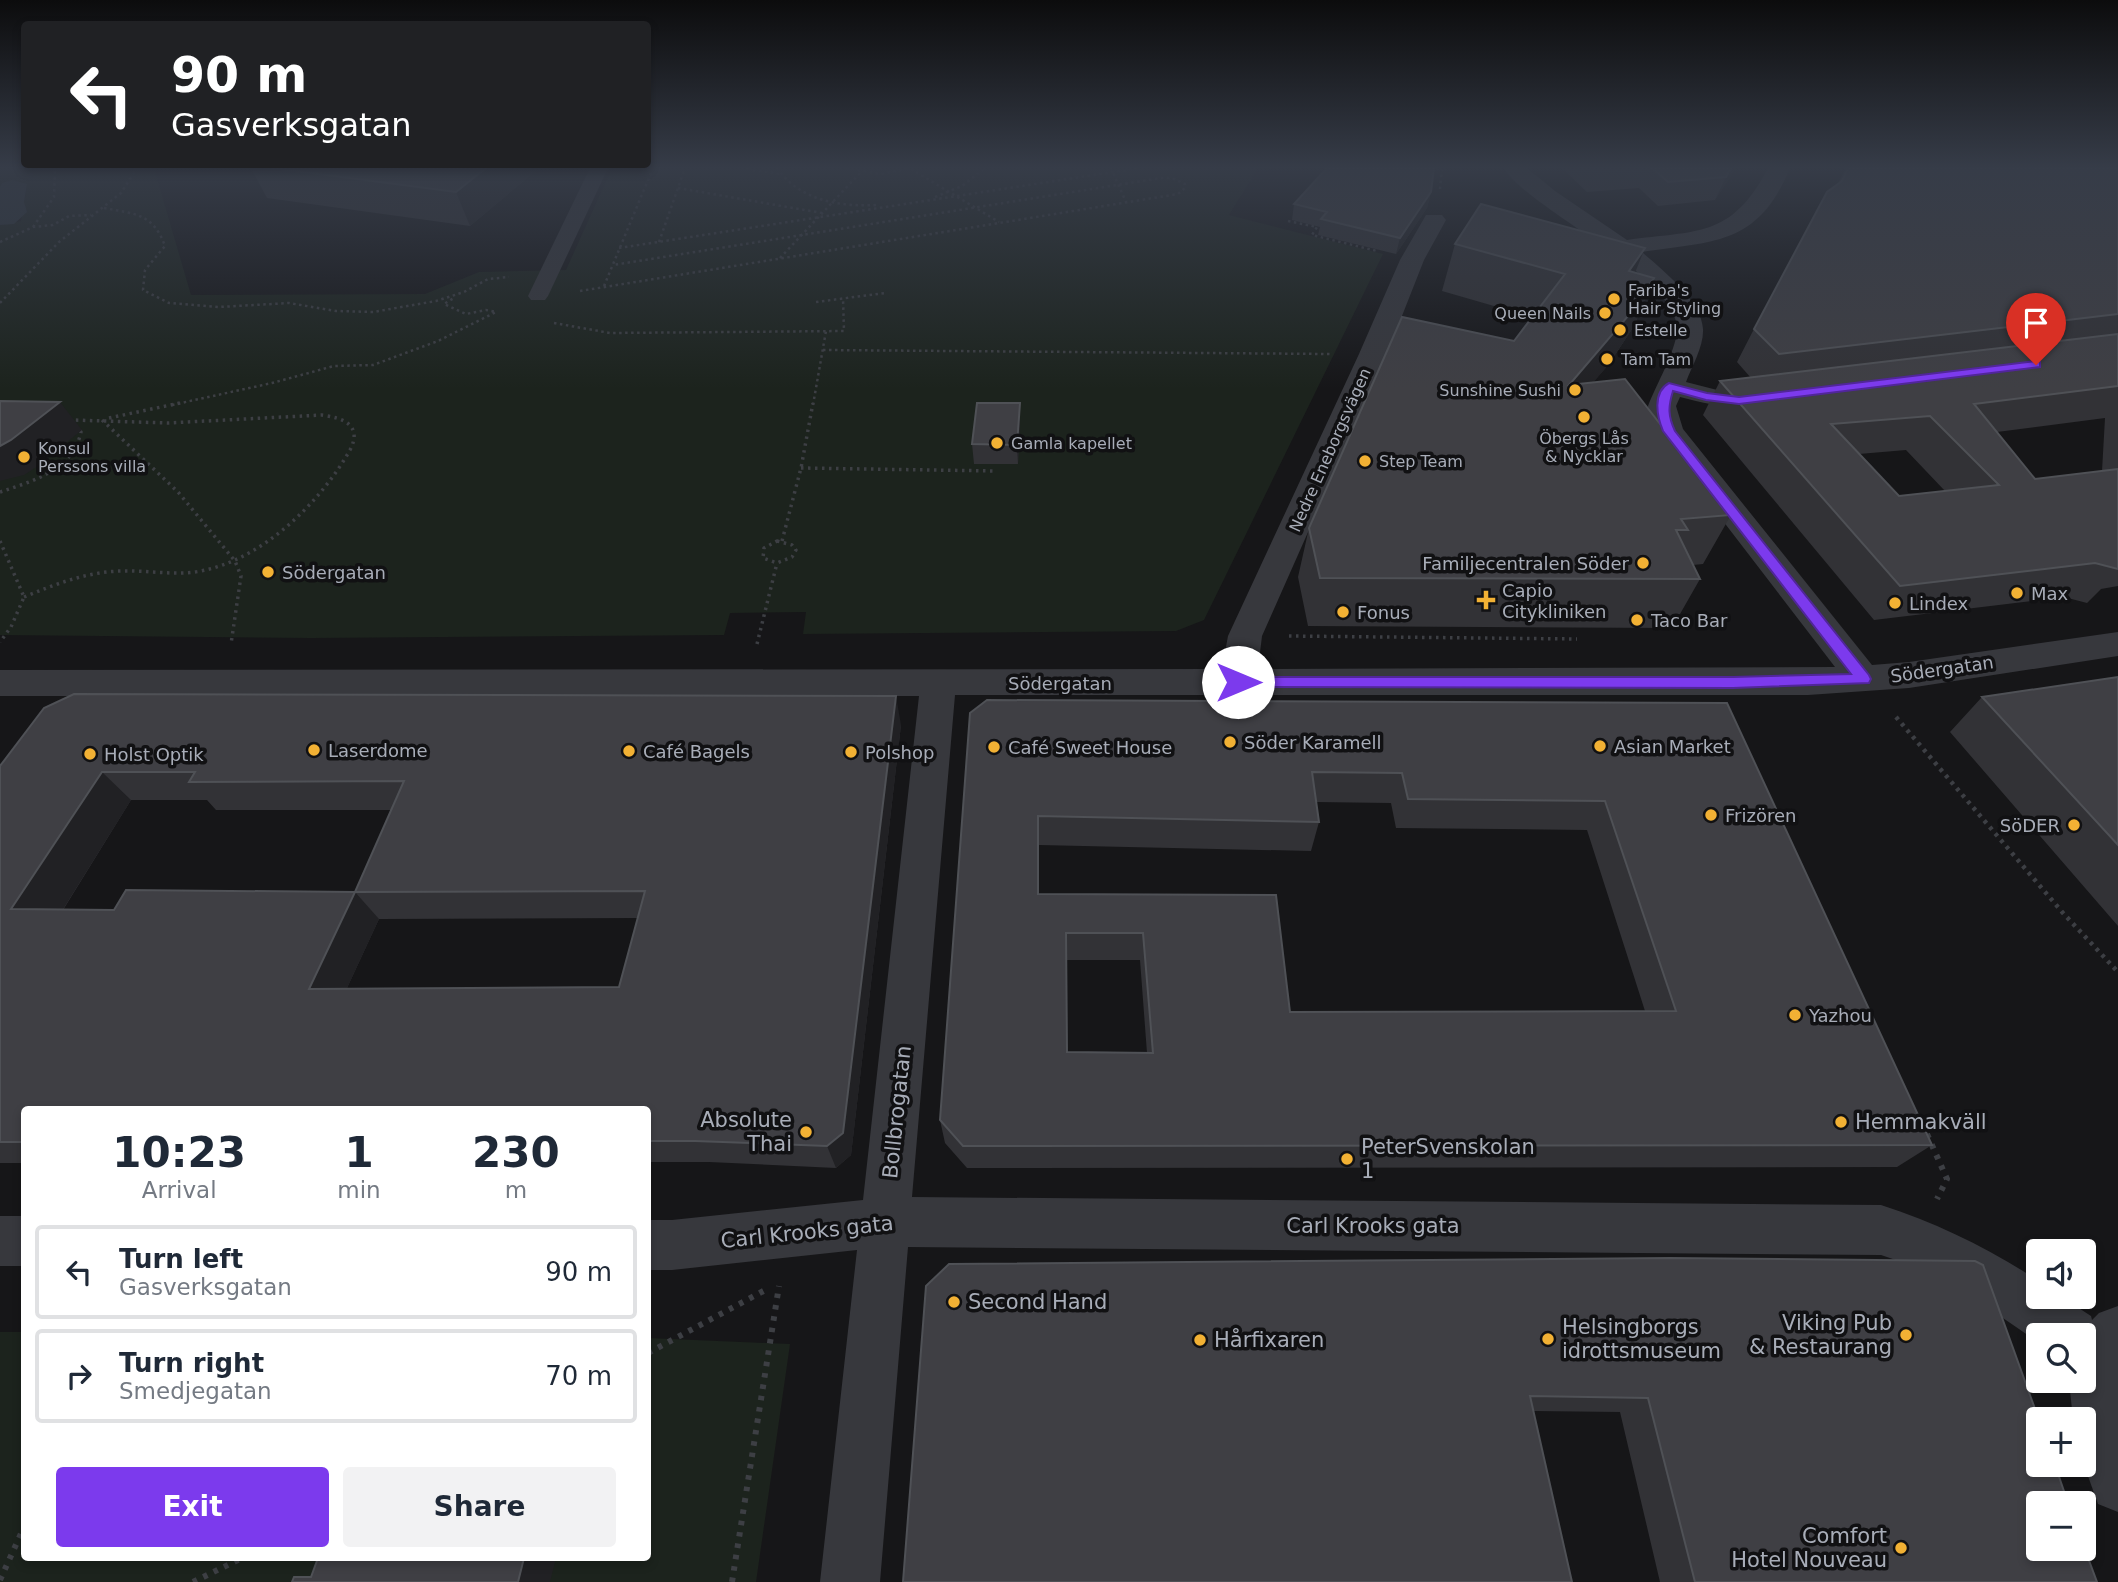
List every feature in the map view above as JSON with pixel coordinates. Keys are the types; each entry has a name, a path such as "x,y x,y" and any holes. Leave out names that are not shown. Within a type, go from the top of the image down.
{"street":[{"name":"Nedre Eneborgsvägen","path":"1238,682 1245,636 1422,242"},
{"path":"1613,242 1665,288 1683,307 1687,317 1690,330 1662,406 1663,418 1670,431 1864,679"},
{"path":"1622,248 1663,242"},
{"path":"1669,386 1725,400 1792,394"},
{"name":"Södergatan","path":"0,683 1733,682 1864,679 2118,644"},
{"path":"42,718 68,683"},
{"name":"Bollbrogatan","path":"850,1582 938,683"},
{"name":"Carl Krooks gata","path":"651,1245 886,1222 1881,1230 1916,1241 1959,1260 2063,1323"},
{"path":"0,1241 21,1241"},
{"path":"2096,1391 2118,1484"}],"lane":[{"path":"538,296 564,242"}],"path":[{"path":"0,303 60,242"},
{"path":"164,242 165,246 145,270 143,290 169,303 219,307 289,303 336,311 373,312 436,301 464,292"},
{"path":"604,287 622,242"},
{"path":"619,248 659,242"},
{"path":"613,265 759,242"},
{"path":"779,258 795,242"},
{"path":"577,291 881,242"},
{"path":"1342,242 1412,260"},
{"path":"102,420 272,383 334,366 373,365 438,341 496,312 486,310 466,314 444,304 488,279 549,274"},
{"path":"816,302 885,293"},
{"path":"544,321 611,333 844,331 843,298"},
{"path":"782,541 801,468 826,331"},
{"path":"823,350 1373,354"},
{"path":"0,492 34,480 58,467 74,453 81,432 67,420 168,423 322,415 343,417 353,426 352,445 328,479 274,536 235,561 199,571 107,571 63,580 24,597 11,627 0,642"},
{"path":"102,420 178,492 235,561 241,576 231,643 207,683"},
{"path":"801,468 997,471"},
{"path":"0,541 24,597"},
{"path":"772,542 792,543 796,550 792,557 777,563 766,560 762,551 772,542"},
{"path":"749,683 777,563"},
{"path":"1891,710 2063,914 2118,972"},
{"path":"1916,1241 1947,1179 1924,1128"},
{"path":"732,1582 779,1282"},
{"path":"0,1580 21,1534"},
{"path":"193,1582 236,1561"}],"shaded area":[{"path":"0,242 176,242 191,295 425,294 479,272 566,270 579,242 1335,242 1383,254 1204,620 1176,631 803,634 806,612 730,613 724,635 311,638 0,635"},
{"path":"0,1332 21,1332 21,1561 651,1561 651,1338 790,1344 756,1582 0,1582"}],"building":[{"path":"1456,242 1622,242 1645,248 1629,271 1654,278 1629,315 1569,385 1625,379 1731,515 1681,519 1688,530 1676,530 1700,579 1320,578 1309,528 1402,317 1514,341 1565,274 1455,244"},
{"path":"1800,242 2118,242 2118,314 1779,354 1754,329"},
{"path":"2118,334 2118,386 1974,404 2035,479 2118,469 2118,569 2095,563 1900,586 1720,381","holes":["1930,416 1999,485 1899,496 1831,424"]},
{"path":"0,401 60,402 0,446"},
{"path":"977,403 1020,403 1017,445 972,444"},
{"path":"2118,677 2118,845 1982,697"},
{"path":"74,694 896,696 843,1133 827,1146 651,1141 651,1106 21,1106 21,1142 0,1142 0,766 44,708","holes":["102,772 195,772 189,782 404,781 355,892 126,890 114,910 11,909","645,891 619,987 309,989 355,892"]},
{"path":"987,700 1727,703 1932,1145 963,1146 940,1120 970,713","holes":["1312,772 1402,773 1408,799 1605,801 1676,1011 1290,1012 1276,895 1038,894 1038,816 1319,822","1066,933 1143,933 1153,1053 1067,1052"]},
{"path":"1670,1258 1975,1261 1983,1265 2026,1384 2026,1393 2029,1393 2034,1407 2026,1407 2026,1477 2059,1477 2064,1491 2026,1491 2026,1561 2089,1561 2097,1582 1695,1582 1648,1398 1530,1396 1572,1582 903,1582 926,1286 949,1264"},
{"path":"317,1561 523,1561 518,1582 292,1582 294,1577 311,1577"}],"place":[{"name":"Fariba's Hair Styling","path":"1614,299"},
{"name":"Queen Nails","path":"1605,313"},
{"name":"Estelle","path":"1620,330"},
{"name":"Tam Tam","path":"1607,359"},
{"name":"Sunshine Sushi","path":"1575,390"},
{"name":"Öbergs Lås & Nycklar","path":"1584,417"},
{"name":"Gamla kapellet","path":"997,443"},
{"name":"Konsul Perssons villa","path":"24,457"},
{"name":"Step Team","path":"1365,461"},
{"name":"Familjecentralen Söder","path":"1643,563"},
{"name":"Södergatan","path":"268,572"},
{"name":"Max","path":"2017,593"},
{"name":"Capio Citykliniken","path":"1486,600"},
{"name":"Lindex","path":"1895,603"},
{"name":"Fonus","path":"1343,612"},
{"name":"Taco Bar","path":"1637,620"},
{"name":"Söder Karamell","path":"1230,742"},
{"name":"Asian Market","path":"1600,746"},
{"name":"Café Sweet House","path":"994,747"},
{"name":"Laserdome","path":"314,750"},
{"name":"Café Bagels","path":"629,751"},
{"name":"Polshop","path":"851,752"},
{"name":"Holst Optik","path":"90,754"},
{"name":"Frizören","path":"1711,815"},
{"name":"SöDER","path":"2074,825"},
{"name":"Yazhou","path":"1795,1015"},
{"name":"Hemmakväll","path":"1841,1122"},
{"name":"Absolute Thai","path":"806,1132"},
{"name":"PeterSvenskolan 1","path":"1347,1159"},
{"name":"Second Hand","path":"954,1302"},
{"name":"Viking Pub & Restaurang","path":"1906,1335"},
{"name":"Helsingborgs idrottsmuseum","path":"1548,1339"},
{"name":"Hårfixaren","path":"1200,1340"},
{"name":"Comfort Hotel Nouveau","path":"1901,1548"}],"route":[{"path":"1238,682 1808,682 1864,679 1670,431 1663,418 1662,406 1669,386 1706,397 1739,401 2036,365"}]}
